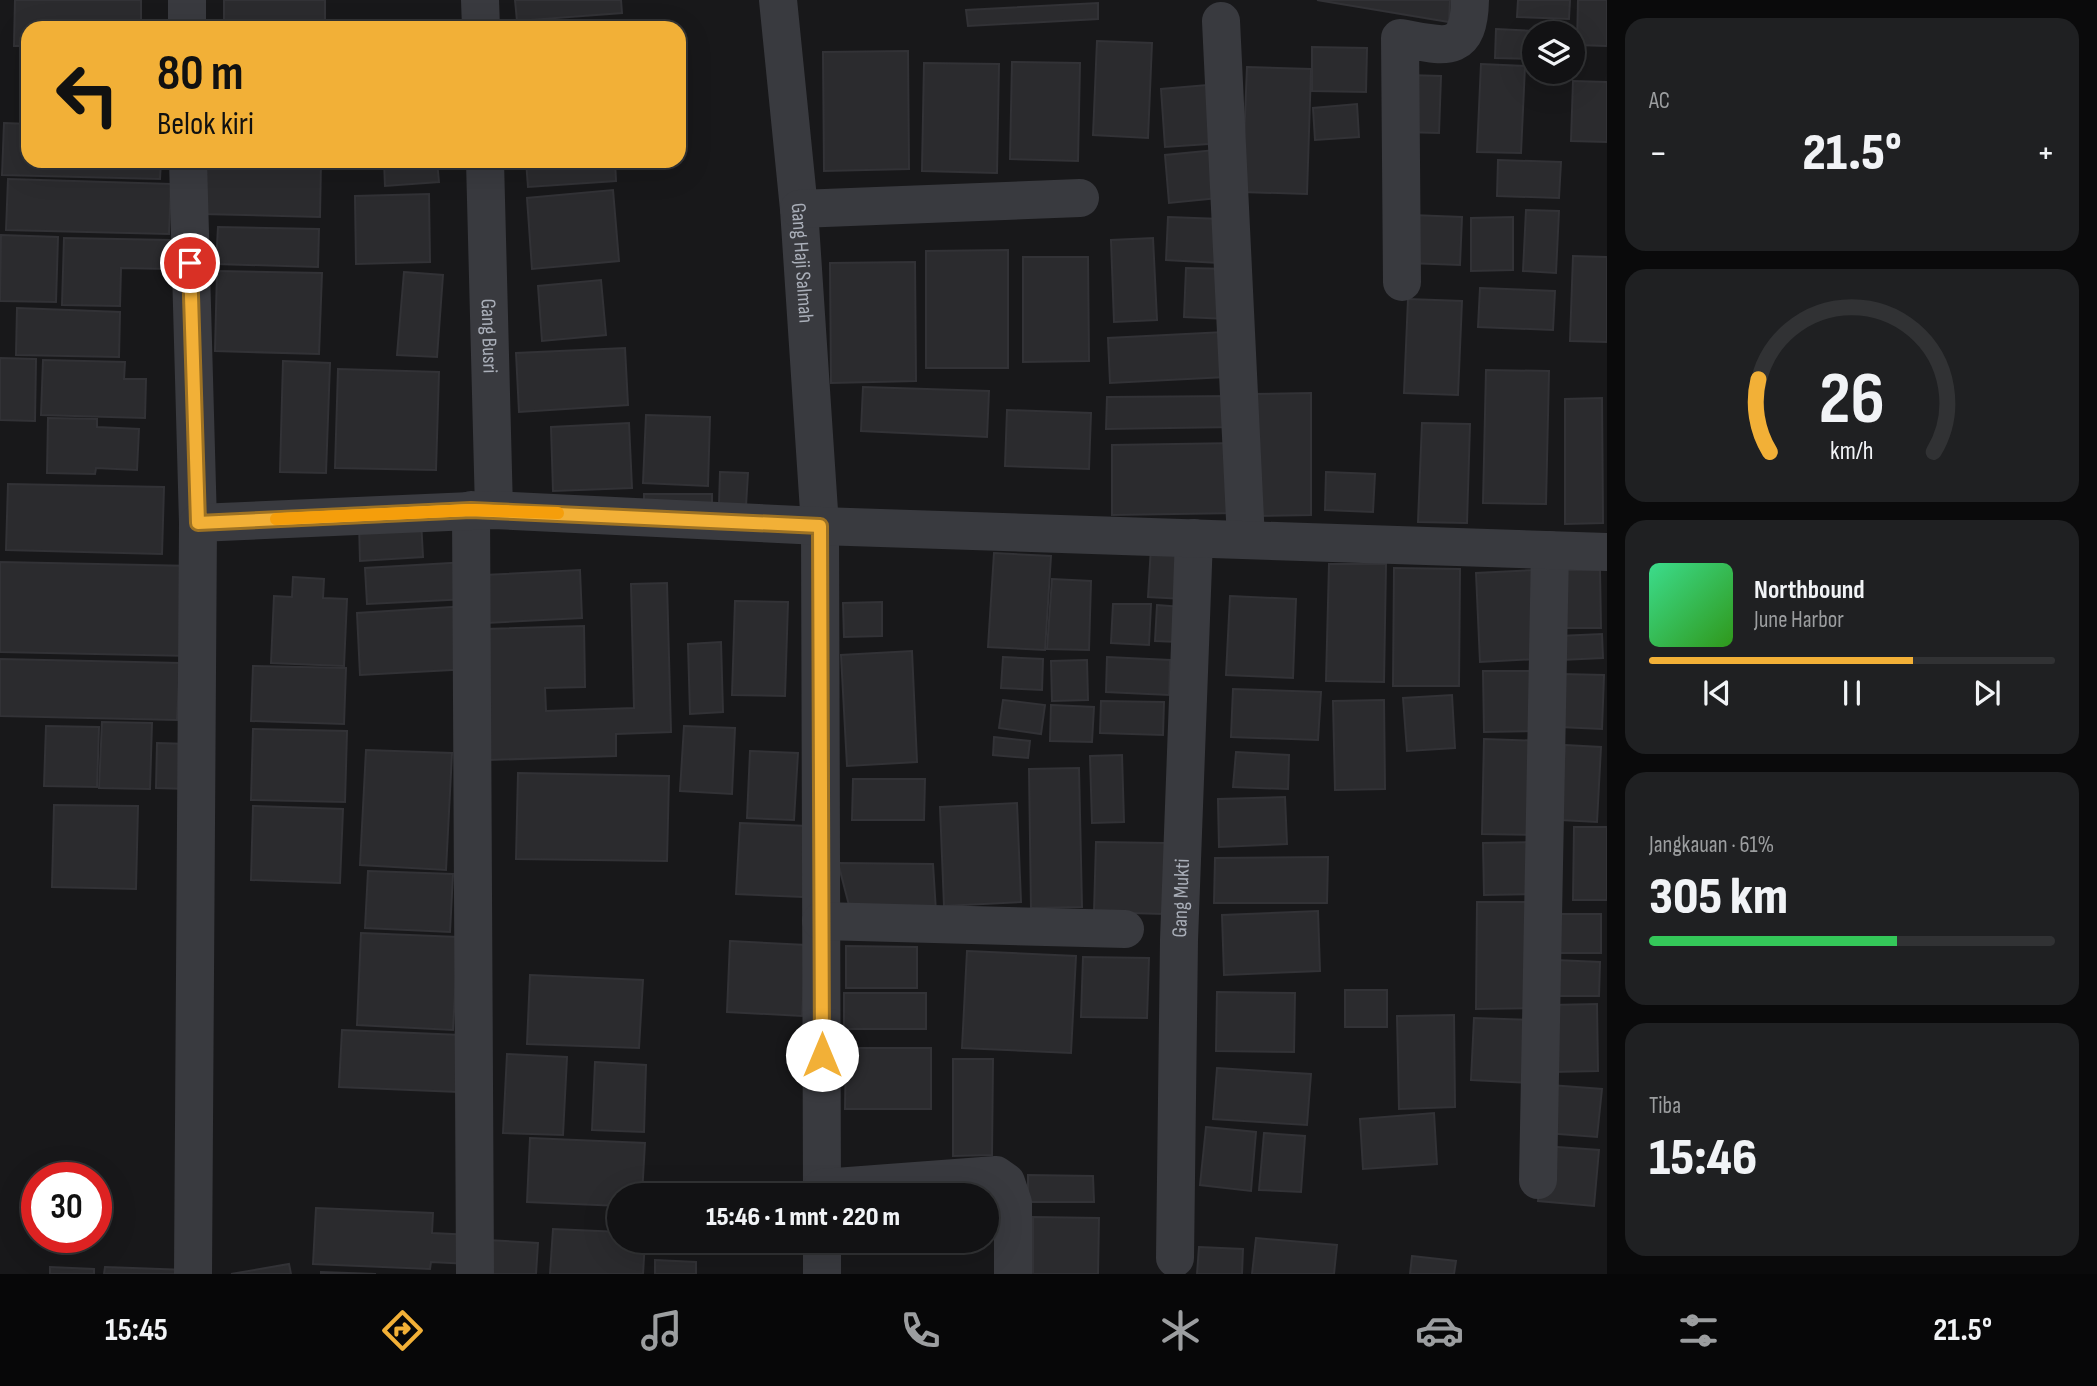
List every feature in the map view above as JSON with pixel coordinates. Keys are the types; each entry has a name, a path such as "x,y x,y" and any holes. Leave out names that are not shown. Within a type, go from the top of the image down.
{"street":[{"path":"187,0 187,21"},
{"path":"480,0 481,21"},
{"name":"Gang Haji Salmah","path":"778,0 799,209 820,526 822,1183"},
{"path":"1402,282 1400,38 1437,45 1450,45 1461,40 1467,29 1470,0"},
{"path":"1221,21 1247,540"},
{"path":"188,168 198,523 193,1274"},
{"name":"Gang Busri","path":"475,1274 485,168"},
{"path":"799,209 1080,198"},
{"path":"198,523 483,510 820,526 1607,552"},
{"name":"Gang Mukti","path":"1175,1258 1179,940 1194,538"},
{"path":"1538,1180 1550,550"},
{"path":"821,921 1125,929"},
{"path":"914,1183 996,1175 1006,1182 1013,1203 1013,1274"},
{"path":"822,1253 822,1274"}],"building":[{"path":"15,0 141,0 141,21 21,21 21,46 14,46"},
{"path":"224,0 325,0 325,21 224,21"},
{"path":"515,0 621,0 622,13 517,21"},
{"path":"1317,0 1450,0 1449,22"},
{"path":"1518,0 1570,0 1569,19 1517,17"},
{"path":"1578,0 1607,0 1607,46 1585,45 1585,21 1578,21"},
{"path":"1098,3 1098,19 968,26 966,10"},
{"path":"1496,29 1522,30 1522,59 1495,58"},
{"path":"1097,41 1152,43 1148,138 1093,135"},
{"path":"1312,47 1367,48 1366,92 1312,91"},
{"path":"908,51 909,169 824,171 823,52"},
{"path":"1012,62 1080,63 1078,161 1010,159"},
{"path":"924,63 999,64 997,173 922,171"},
{"path":"1481,64 1522,66 1522,84 1524,84 1521,153 1477,152"},
{"path":"1247,67 1311,69 1307,194 1242,192"},
{"path":"1406,75 1441,76 1439,133 1403,132"},
{"path":"1607,82 1607,142 1571,141 1573,84"},
{"path":"1219,84 1223,143 1165,147 1161,89"},
{"path":"1357,104 1359,137 1315,140 1313,108"},
{"path":"4,123 21,124 21,168 161,168 160,179 2,175"},
{"path":"1215,150 1218,198 1169,203 1165,155"},
{"path":"1498,160 1561,162 1559,198 1497,196"},
{"path":"204,168 321,168 320,217 202,214"},
{"path":"384,168 438,168 439,182 385,186"},
{"path":"527,168 615,168 616,181 528,187"},
{"path":"8,179 171,184 169,234 6,230"},
{"path":"613,190 619,261 532,269 527,198"},
{"path":"429,194 430,262 356,264 355,196"},
{"path":"1526,210 1559,211 1556,273 1523,271"},
{"path":"1411,215 1462,217 1460,265 1408,263"},
{"path":"1168,217 1221,219 1219,263 1166,260"},
{"path":"1513,217 1513,270 1471,271 1471,218"},
{"path":"218,227 319,229 318,267 216,264"},
{"path":"1,235 58,237 56,302 0,301"},
{"path":"64,238 171,240 170,269 121,268 120,306 62,305"},
{"path":"1153,238 1157,320 1114,322 1111,240"},
{"path":"1008,250 1008,368 926,368 926,251"},
{"path":"1573,256 1607,257 1607,342 1570,341"},
{"path":"1023,257 1088,257 1089,361 1023,362"},
{"path":"915,262 916,381 831,383 830,263"},
{"path":"1186,268 1230,269 1228,319 1184,317"},
{"path":"217,271 322,273 319,354 215,351"},
{"path":"404,272 443,275 437,357 397,355"},
{"path":"601,280 606,335 542,341 538,286"},
{"path":"1480,288 1555,291 1553,330 1478,327"},
{"path":"1408,299 1462,301 1458,395 1404,393"},
{"path":"17,308 120,312 119,357 16,355"},
{"path":"1224,332 1226,377 1110,383 1108,338"},
{"path":"625,348 628,405 519,412 516,353"},
{"path":"0,358 36,359 35,421 0,420"},
{"path":"43,360 125,362 124,379 146,379 145,418 41,415"},
{"path":"283,361 330,363 326,473 280,472"},
{"path":"338,369 439,372 436,470 335,468"},
{"path":"1486,370 1549,371 1546,504 1483,503"},
{"path":"863,387 989,391 987,437 861,431"},
{"path":"1311,393 1311,515 1250,516 1249,394"},
{"path":"1235,396 1235,427 1106,429 1107,397"},
{"path":"1602,398 1603,523 1565,524 1565,399"},
{"path":"1007,410 1091,413 1089,469 1005,466"},
{"path":"646,415 710,417 708,486 643,483"},
{"path":"48,418 97,419 97,427 139,429 137,470 96,468 95,474 47,473"},
{"path":"629,423 632,488 553,491 551,427"},
{"path":"1422,423 1470,424 1467,523 1418,522"},
{"path":"1238,443 1238,513 1112,515 1112,445"},
{"path":"720,472 748,473 746,506 719,505"},
{"path":"1326,472 1375,474 1373,512 1325,510"},
{"path":"8,484 164,487 162,554 6,550"},
{"path":"644,494 712,494 712,510 644,510"},
{"path":"421,520 423,557 360,561 359,523"},
{"path":"1151,547 1187,550 1184,599 1148,597"},
{"path":"994,553 1051,556 1045,650 988,647"},
{"path":"0,562 194,566 191,656 0,652"},
{"path":"467,562 468,599 367,604 365,568"},
{"path":"1329,564 1386,564 1384,682 1326,681"},
{"path":"1394,568 1460,569 1459,686 1393,686"},
{"path":"580,570 582,618 486,623 484,575"},
{"path":"1534,570 1538,659 1480,662 1476,573"},
{"path":"1558,570 1600,570 1601,628 1558,628"},
{"path":"293,577 324,579 323,598 347,599 344,666 271,663 274,596 292,597"},
{"path":"1052,579 1091,581 1089,650 1047,649"},
{"path":"667,583 671,732 616,734 616,756 488,760 485,629 584,626 585,687 545,688 546,711 634,708 631,584"},
{"path":"1230,596 1296,599 1293,678 1226,675"},
{"path":"735,601 788,602 785,696 732,695"},
{"path":"882,602 882,636 844,637 843,603"},
{"path":"1113,604 1151,604 1149,645 1111,643"},
{"path":"1157,605 1182,607 1179,642 1155,641"},
{"path":"467,606 470,669 360,675 357,613"},
{"path":"1602,634 1603,658 1561,660 1559,636"},
{"path":"721,642 723,712 690,714 688,644"},
{"path":"912,651 917,762 847,766 841,655"},
{"path":"1003,657 1043,659 1042,690 1001,688"},
{"path":"1107,657 1170,660 1169,695 1106,692"},
{"path":"0,659 180,663 177,720 0,716"},
{"path":"1087,660 1088,700 1052,701 1051,661"},
{"path":"253,666 346,668 344,724 251,721"},
{"path":"1483,671 1546,671 1546,731 1484,732"},
{"path":"1562,674 1604,675 1602,729 1560,727"},
{"path":"1233,689 1321,692 1318,740 1231,737"},
{"path":"1452,695 1455,748 1407,751 1403,698"},
{"path":"1003,700 1045,705 1041,734 999,728"},
{"path":"1384,700 1385,789 1335,790 1333,701"},
{"path":"1101,701 1164,702 1163,735 1100,733"},
{"path":"1051,705 1094,707 1092,742 1050,741"},
{"path":"102,722 152,723 150,789 99,788"},
{"path":"46,726 99,727 97,787 44,786"},
{"path":"684,726 735,728 732,794 680,791"},
{"path":"253,729 347,731 345,802 251,800"},
{"path":"994,737 1030,741 1028,758 993,755"},
{"path":"1484,739 1543,741 1541,835 1482,834"},
{"path":"157,743 190,744 189,789 156,788"},
{"path":"1565,745 1601,747 1597,822 1561,820"},
{"path":"366,750 452,753 446,870 360,865"},
{"path":"750,751 798,753 794,820 747,818"},
{"path":"1236,752 1289,755 1288,789 1233,787"},
{"path":"1122,755 1124,822 1092,823 1090,756"},
{"path":"1079,768 1082,907 1031,908 1029,769"},
{"path":"518,773 669,776 667,861 516,859"},
{"path":"853,779 925,779 924,820 852,820"},
{"path":"1285,797 1287,844 1219,847 1218,799"},
{"path":"1017,803 1021,902 944,906 940,807"},
{"path":"54,805 138,806 136,889 52,887"},
{"path":"253,806 343,809 340,883 251,880"},
{"path":"740,823 807,826 803,897 736,894"},
{"path":"1574,827 1607,827 1607,900 1573,900"},
{"path":"1096,842 1166,843 1164,914 1094,912"},
{"path":"1539,842 1540,894 1484,895 1483,843"},
{"path":"1328,857 1327,903 1214,903 1215,858"},
{"path":"838,863 933,864 936,912 851,913"},
{"path":"368,871 453,874 450,932 365,928"},
{"path":"1477,902 1538,902 1537,1008 1476,1009"},
{"path":"1318,911 1320,971 1224,975 1222,915"},
{"path":"1560,914 1601,914 1601,953 1560,953"},
{"path":"361,933 458,937 453,1030 357,1025"},
{"path":"730,941 806,945 802,1016 727,1012"},
{"path":"846,946 917,947 917,988 846,988"},
{"path":"967,951 1076,956 1071,1053 962,1048"},
{"path":"1083,957 1149,958 1147,1018 1081,1017"},
{"path":"1555,960 1600,962 1599,996 1554,996"},
{"path":"530,975 643,980 639,1048 527,1044"},
{"path":"1345,990 1387,990 1387,1027 1345,1027"},
{"path":"1217,992 1295,993 1294,1052 1216,1051"},
{"path":"844,993 926,993 926,1029 844,1029"},
{"path":"1597,1004 1598,1071 1553,1072 1552,1005"},
{"path":"1454,1015 1455,1107 1399,1109 1397,1016"},
{"path":"1474,1018 1536,1020 1533,1083 1471,1080"},
{"path":"342,1030 461,1035 458,1092 339,1087"},
{"path":"846,1048 931,1048 931,1109 845,1109"},
{"path":"507,1054 567,1057 563,1135 503,1133"},
{"path":"953,1059 993,1059 992,1155 953,1156"},
{"path":"595,1062 646,1065 644,1132 592,1130"},
{"path":"1217,1068 1311,1074 1307,1125 1213,1119"},
{"path":"1550,1085 1602,1089 1597,1137 1546,1133"},
{"path":"1434,1113 1437,1164 1363,1169 1360,1119"},
{"path":"1206,1127 1256,1132 1251,1191 1200,1185"},
{"path":"1264,1133 1305,1136 1301,1192 1259,1190"},
{"path":"530,1138 645,1143 643,1183 607,1183 607,1205 527,1202"},
{"path":"1543,1146 1599,1150 1594,1206 1538,1201"},
{"path":"1028,1175 1093,1176 1094,1202 1028,1202"},
{"path":"316,1208 433,1213 432,1233 472,1235 470,1264 431,1262 430,1269 313,1264"},
{"path":"1033,1217 1099,1218 1098,1274 1033,1274"},
{"path":"553,1229 607,1231 607,1253 644,1253 643,1274 550,1274"},
{"path":"1256,1238 1337,1245 1334,1274 1252,1274"},
{"path":"487,1240 538,1243 536,1274 486,1274"},
{"path":"1199,1247 1243,1249 1242,1274 1197,1274"},
{"path":"1412,1256 1456,1261 1454,1274 1410,1274"},
{"path":"655,1260 696,1262 696,1274 655,1274"},
{"path":"289,1264 291,1274 231,1274"},
{"path":"50,1267 94,1269 94,1274 50,1274"},
{"path":"105,1267 187,1270 187,1274 104,1274"},
{"path":"321,1272 376,1274 321,1274"}],"slow traffic":[{"path":"276,519 471,510 558,513"}],"route":[{"path":"190,263 198,523 494,510 820,526 822,1055"}]}
